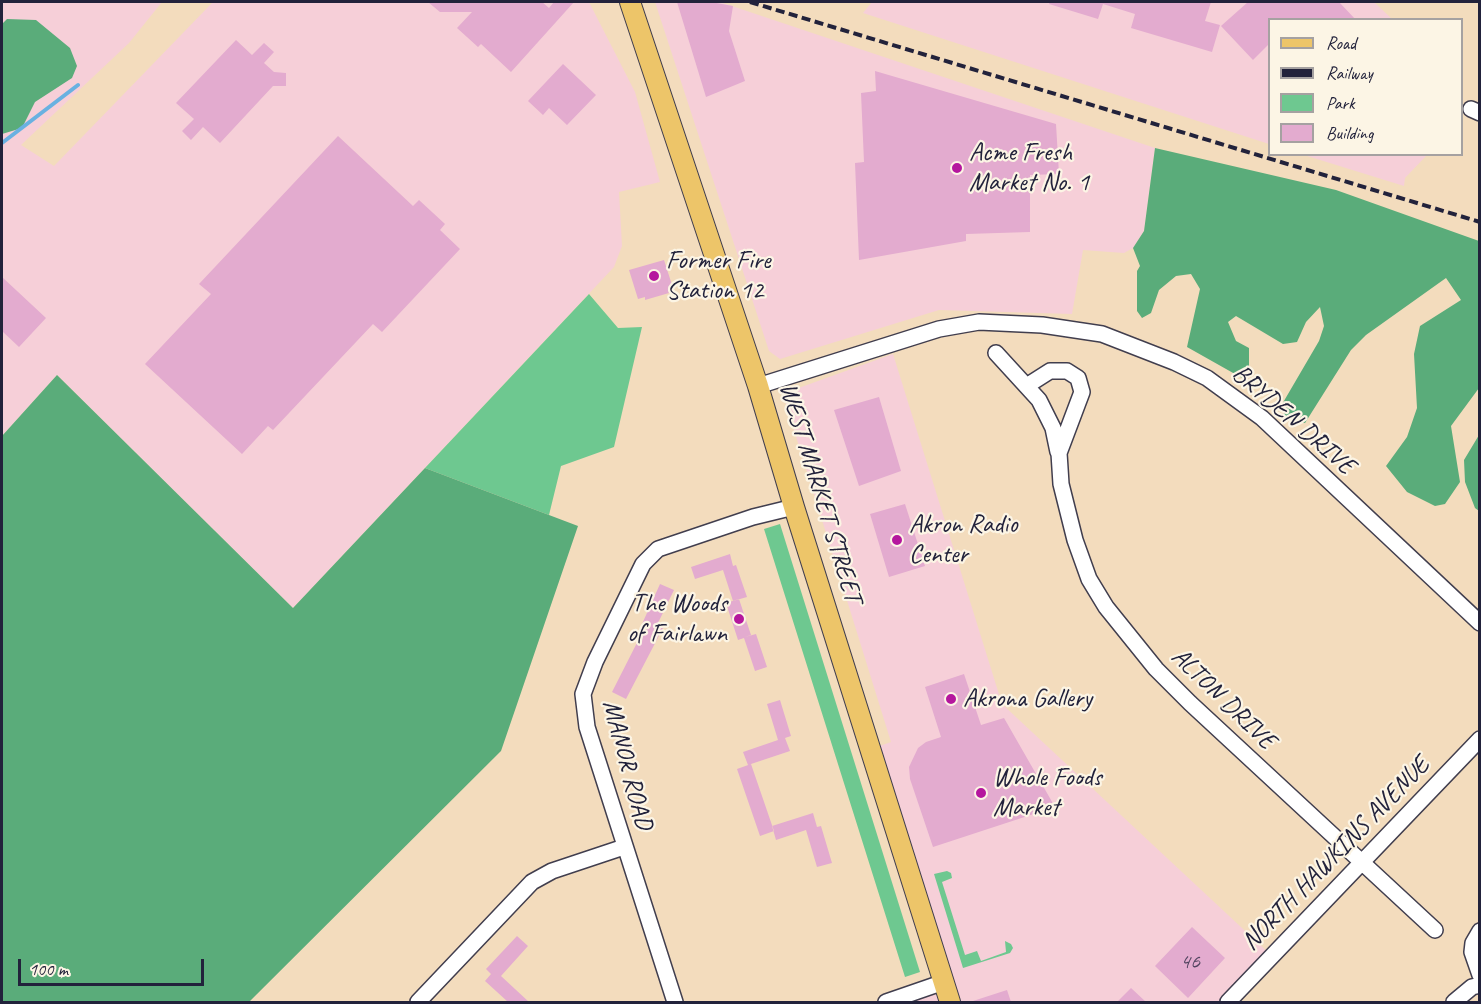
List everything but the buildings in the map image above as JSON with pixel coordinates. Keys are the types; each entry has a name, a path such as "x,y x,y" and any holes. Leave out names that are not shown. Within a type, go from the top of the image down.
{"main road":[{"name":"WEST MARKET STREET","path":"630,2 758,386 950,1002"}],"street":[{"name":"BRYDEN DRIVE","path":"758,386 939,329 979,322 1042,324 1102,334 1174,362 1207,378 1254,412 1479,623"},
{"path":"996,353 1028,385"},
{"name":"ALTON DRIVE","path":"1059,453 1082,392 1078,378 1067,371 1050,371 1028,385 1039,400 1053,428 1059,453 1061,484 1075,540 1089,579 1106,607 1130,640 1176,689 1435,930"},
{"name":"MANOR ROAD","path":"675,1002 586,723 583,694 595,662 643,564 658,549 753,517 794,507"},
{"name":"NORTH HAWKINS AVENUE","path":"1228,1002 1364,863 1479,739"},
{"path":"418,1002 532,882 552,871 624,847"},
{"path":"1479,932 1473,943 1472,952 1479,975"},
{"path":"886,1002 944,982"},
{"path":"1454,1002 1472,987 1479,985"}],"shaded area":[{"path":"2,2 162,2 129,43 21,145 54,166 213,2 589,2 635,92 660,182 619,192 622,246 614,267 293,608 57,375 2,436"},
{"path":"655,2 720,2 1155,148 1144,231 1133,248 1124,253 1083,250 1072,314 939,310 780,359 769,351"},
{"path":"872,2 1374,2 1391,18 1268,18 1268,144 863,13"},
{"path":"1307,156 1426,156 1405,178 1404,186"},
{"path":"893,354 1002,704 1272,956 1227,1002 886,1002 944,982 871,749 891,742 785,401 793,390"}],"green space":[{"path":"7,19 36,20 70,48 77,66 72,78 35,102 22,128 2,134 2,24"},
{"path":"1155,148 1336,190 1479,241 1479,388 1451,426 1460,482 1445,504 1435,506 1407,492 1386,466 1407,437 1417,408 1414,354 1420,326 1461,300 1446,278 1366,335 1351,350 1305,423 1286,419 1281,406 1319,341 1324,326 1320,307 1306,322 1297,342 1283,344 1236,316 1228,322 1236,341 1249,348 1249,370 1242,378 1187,347 1200,289 1191,274 1176,276 1159,290 1151,313 1142,318 1137,311 1137,271 1140,266 1133,248 1144,231"},
{"path":"589,294 618,328 642,327 614,447 561,466 549,515 425,468"},
{"path":"57,375 293,608 425,468 578,526 501,751 249,1002 2,1002 2,436"},
{"path":"1479,435 1480,511 1475,508 1465,482 1464,460"},
{"path":"780,524 920,972 905,977 764,529"},
{"path":"947,871 951,873 952,878 942,882 965,955 977,951 981,961 1006,952 1005,941 1013,948 1010,953 963,968 934,874"}],"waterway":[{"path":"2,143 78,85"}],"railway":[{"path":"750,2 1480,222"}],"place":[{"name":"Acme Fresh Market No. 1","path":"957,168"},
{"name":"Former Fire Station 12","path":"654,276"},
{"name":"Akron Radio Center","path":"897,540"},
{"name":"The Woods of Fairlawn","path":"739,619"},
{"name":"Akrona Gallery","path":"951,699"},
{"name":"Whole Foods Market","path":"981,793"}]}
